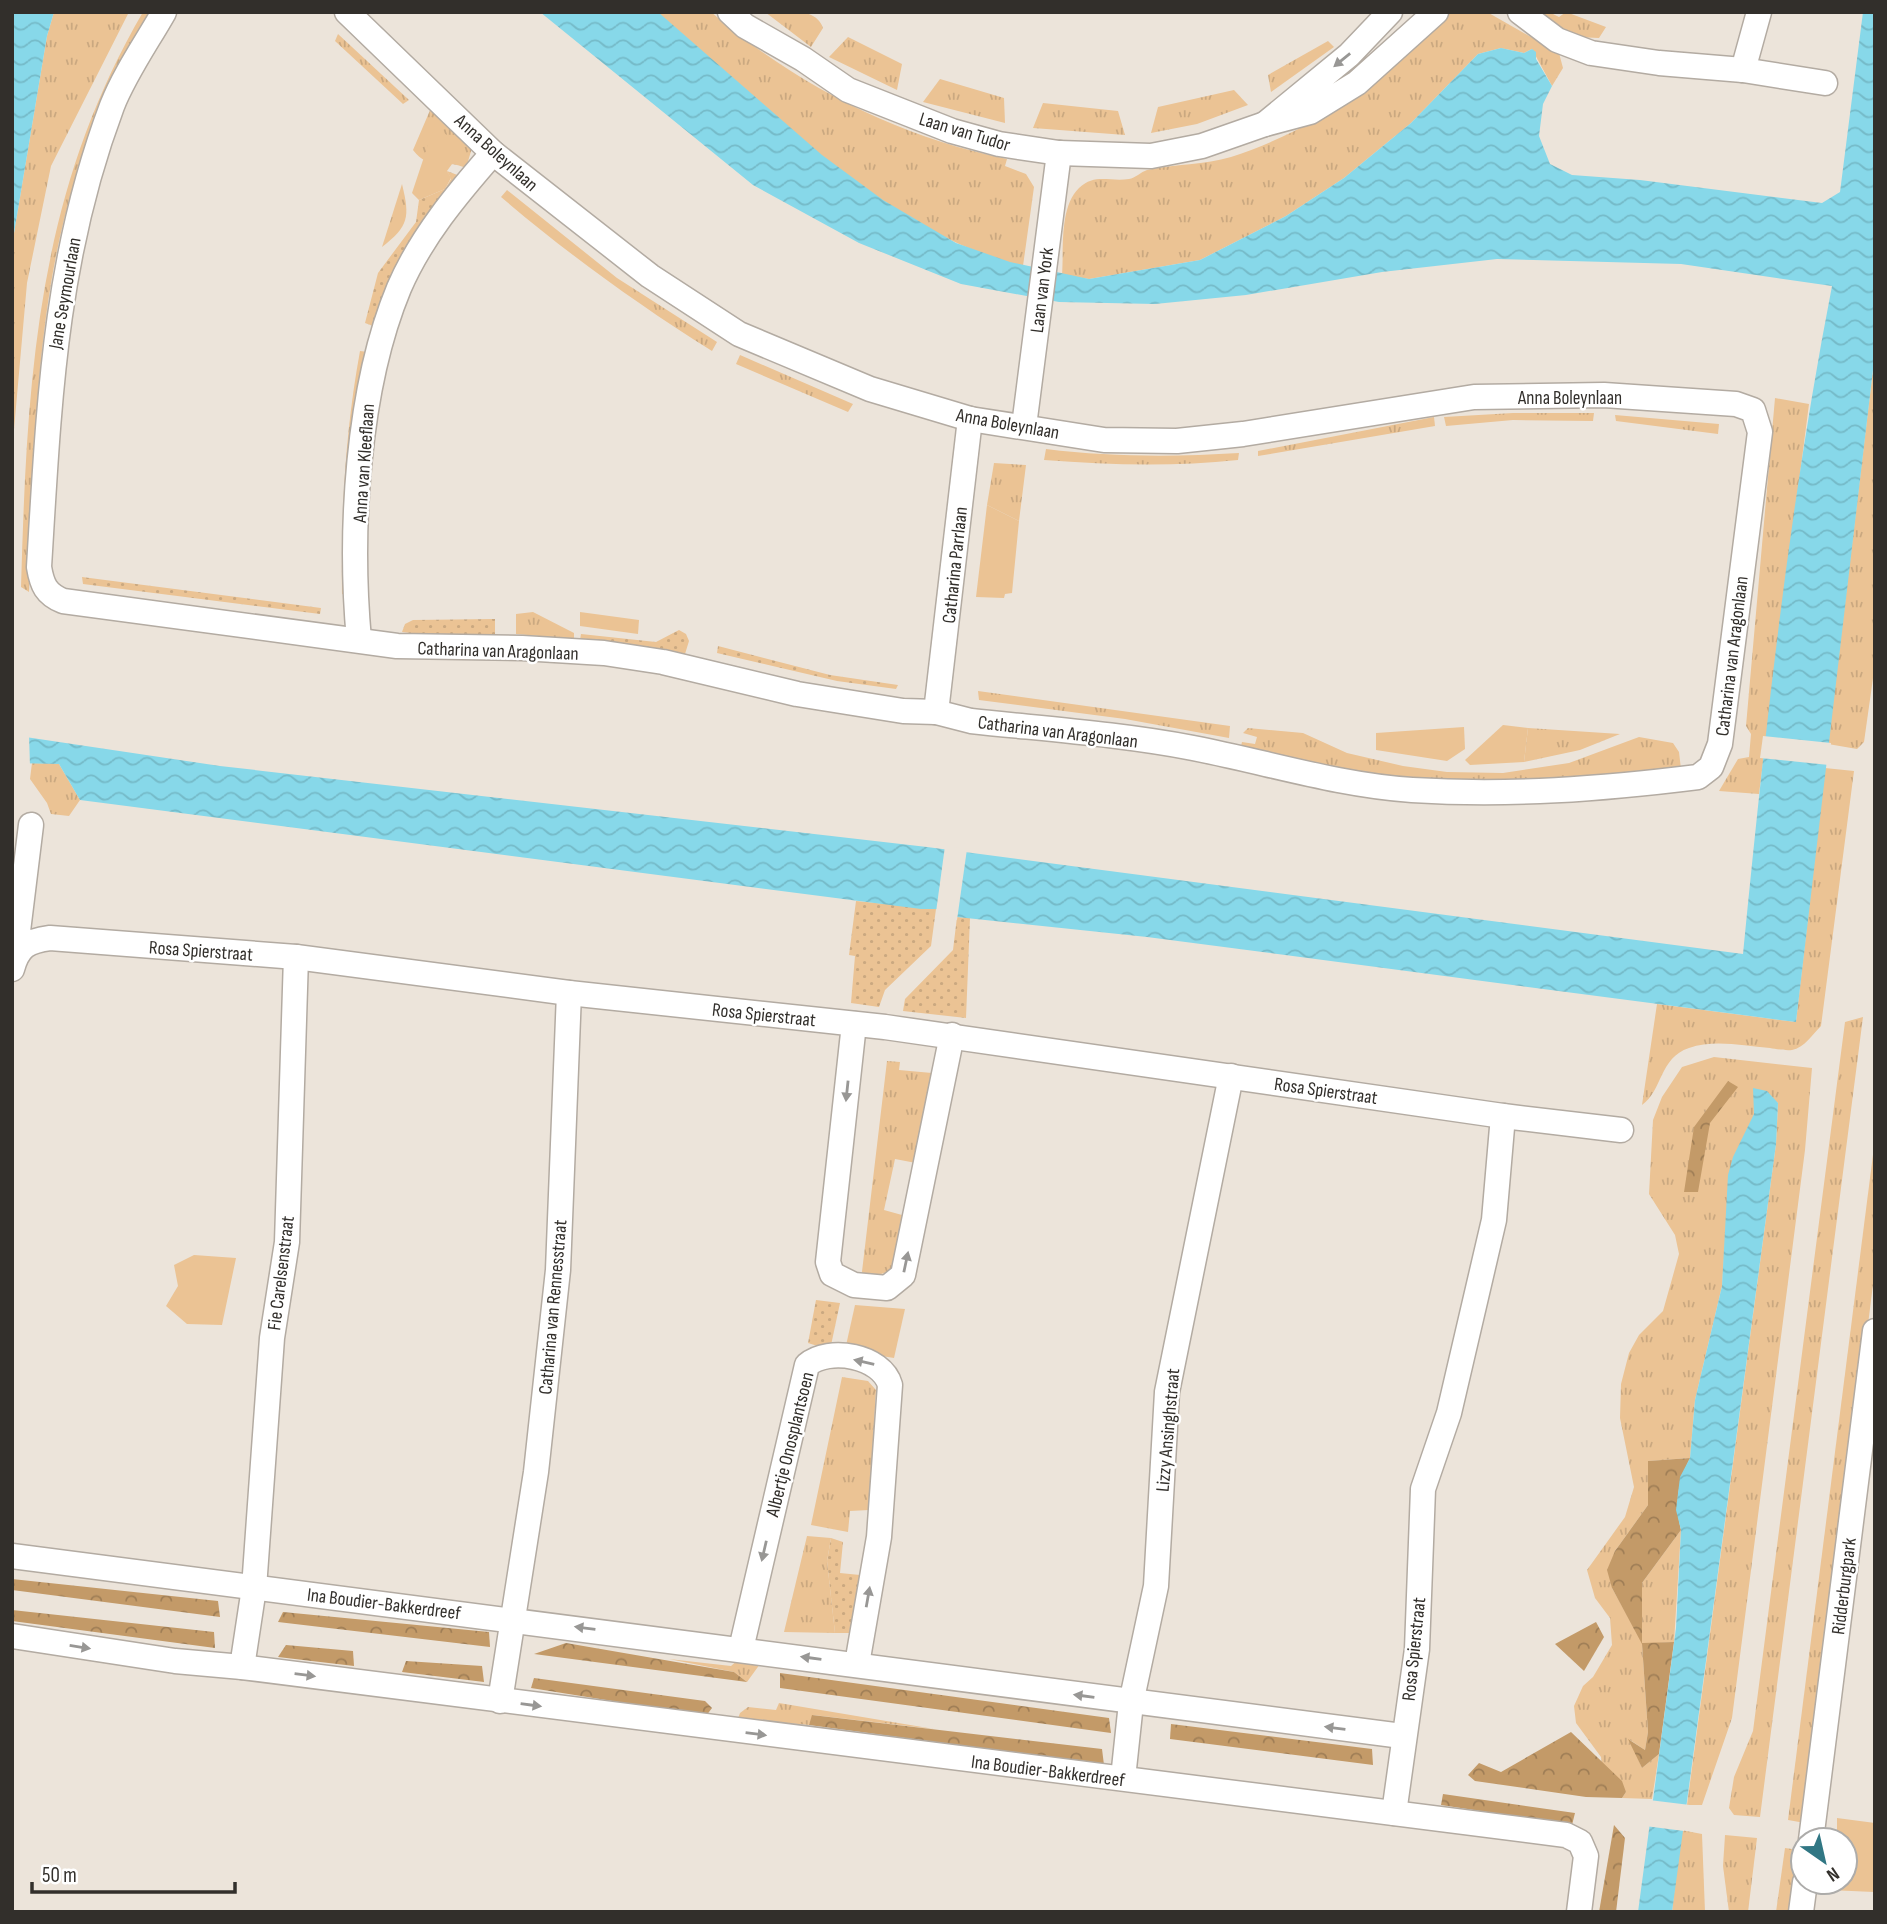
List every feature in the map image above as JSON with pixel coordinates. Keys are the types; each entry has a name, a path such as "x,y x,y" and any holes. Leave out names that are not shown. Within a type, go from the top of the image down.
{"street":[{"name":"Jane Seymourlaan","path":"46,591 39,567 49,400 66,266 83,193 113,103 164,12"},
{"name":"Anna Boleynlaan","path":"347,12 493,153 650,276 739,334 870,388 970,419 1104,440 1177,441 1243,434 1474,397 1604,395 1736,404 1753,410"},
{"name":"Laan van Tudor","path":"730,12 746,26 803,59 848,90 952,131 999,144 1059,153 1151,156 1202,146 1310,112 1357,83 1436,12"},
{"name":"Laan van Tudor","path":"1265,124 1349,55 1390,12"},
{"path":"1520,12 1557,40 1591,53 1659,63 1743,70 1825,83"},
{"path":"1743,70 1759,12"},
{"name":"Anna van Kleeflaan","path":"359,640 356,600 363,418 381,340 400,287 428,234 493,153"},
{"name":"Laan van York","path":"1024,426 1059,153"},
{"name":"Catharina van Aragonlaan","path":"46,591 63,601 397,646 522,648 604,653 663,662 797,694 902,710 936,712 971,721 1193,748 1294,772 1409,790 1558,792 1698,778 1711,768 1720,744 1760,432 1753,410"},
{"name":"Catharina Parrlaan","path":"936,712 970,419"},
{"path":"12,969 17,952 23,945 18,931 31,825"},
{"name":"Rosa Spierstraat","path":"23,945 50,938 296,957 569,993 952,1035 1503,1116 1621,1130"},
{"name":"Fie Carelsenstraat","path":"254,1588 272,1338 287,1242 296,957"},
{"name":"Catharina van Rennesstraat","path":"513,1619 536,1472 558,1270 569,993"},
{"path":"854,1024 828,1262 832,1274 854,1285 887,1288 903,1275 952,1035"},
{"name":"Lizzy Ansinghstraat","path":"1123,1779 1131,1703 1156,1586 1167,1392 1231,1076"},
{"name":"Rosa Spierstraat","path":"1394,1813 1402,1736 1416,1649 1423,1489 1449,1413 1493,1220 1503,1116"},
{"name":"Ridderburgpark","path":"1813,1826 1875,1331"},
{"name":"Albertje Onosplantsoen","path":"741,1649 807,1365 827,1354 874,1363 887,1373 890,1385 878,1537 857,1664"},
{"name":"Ina Boudier-Bakkerdreef","path":"12,1556 1402,1736"},
{"path":"242,1667 254,1588"},
{"path":"499,1701 513,1619"},
{"name":"Ina Boudier-Bakkerdreef","path":"12,1636 175,1661 242,1667 1566,1835 1580,1842 1586,1856 1579,1912"}],"green space":[{"path":"54,12 129,12 51,166 27,283 12,452 12,245 47,36"},
{"path":"143,12 152,12 83,159 62,229 44,331 39,384 29,592 21,587 24,511 34,363 44,291 59,220 80,150 107,81"},
{"path":"657,12 711,12 778,63 850,105 927,137 1007,159 1005,166 1026,174 1034,187 1023,266 972,250 923,225 875,195 782,123"},
{"path":"765,12 806,13 814,16 823,28 811,47"},
{"path":"1450,12 1487,12 1559,53 1563,68 1552,86 1532,49 1524,53 1501,48 1478,54 1411,123 1344,178 1286,216 1200,260 1089,279 1062,275 1065,217 1073,196 1085,183 1097,179 1129,179 1147,170 1221,160 1294,131 1322,116 1376,79"},
{"path":"1536,12 1549,12 1559,17 1566,12 1606,27 1599,38 1576,37"},
{"path":"338,34 409,100 403,104 335,41"},
{"path":"848,37 902,64 897,90 829,57"},
{"path":"1328,41 1334,47 1271,92 1268,75"},
{"path":"940,79 1004,98 1005,123 923,102"},
{"path":"1234,90 1248,105 1197,124 1151,133 1158,107"},
{"path":"1043,103 1118,111 1125,135 1033,128"},
{"path":"431,108 472,148 466,168 425,161 413,150"},
{"path":"435,124 462,150 447,171 451,178 445,189 419,200 412,193"},
{"path":"447,171 460,176 373,326 365,323 378,273 416,222 419,200 445,189 451,179"},
{"path":"402,184 406,205 405,220 398,233 382,247"},
{"path":"507,190 617,278 717,342 712,351 577,258 501,197"},
{"path":"360,351 368,352 349,596 342,594 343,503 347,442"},
{"path":"1875,353 1875,664 1864,742 1857,749 1828,744"},
{"path":"740,355 853,404 848,412 736,364"},
{"path":"1775,398 1809,404 1759,794 1719,791 1738,759 1749,757 1751,734 1746,726"},
{"path":"1513,413 1594,413 1593,421 1513,420 1446,426 1444,417"},
{"path":"1615,415 1719,424 1718,434 1616,421"},
{"path":"1434,417 1435,426 1258,456 1258,451"},
{"path":"1046,449 1142,456 1239,453 1238,460 1117,464 1044,460"},
{"path":"994,463 1026,465 1019,521 987,505"},
{"path":"987,505 1019,521 1012,593 1005,594 1004,598 976,597"},
{"path":"82,577 321,608 320,614 83,584"},
{"path":"533,612 574,633 574,639 516,634 516,614"},
{"path":"580,612 639,620 638,634 580,626"},
{"path":"495,619 495,634 427,635 402,632 405,624 413,620"},
{"path":"679,630 686,634 689,641 685,654 580,640 581,634 656,642"},
{"path":"718,646 830,675 898,685 896,689 837,681 717,653"},
{"path":"978,691 1230,726 1229,738 1125,719 979,700"},
{"path":"1503,725 1528,728 1524,762 1470,765 1465,760"},
{"path":"1464,727 1465,749 1447,761 1376,750 1376,733"},
{"path":"1248,728 1303,733 1347,753 1403,766 1447,772 1503,773 1569,763 1639,737 1673,743 1679,752 1681,769 1560,785 1428,780 1352,771 1240,750 1242,742 1255,744 1257,737 1243,733"},
{"path":"1528,728 1620,734 1580,750 1524,762"},
{"path":"32,763 59,764 80,800 69,816 51,814 47,803 30,779"},
{"path":"1825,768 1854,771 1821,1026 1804,1044 1792,1050 1719,1044 1689,1048 1679,1053 1666,1066 1654,1091 1642,1105 1657,1004 1796,1022"},
{"path":"856,901 936,909 931,946 885,990 879,1007 851,1003 855,956 849,955"},
{"path":"957,917 970,918 966,1018 903,1011 905,999 953,950"},
{"path":"1863,1017 1760,1817 1734,1815 1729,1808 1734,1777 1753,1731 1845,1022"},
{"path":"1714,1057 1812,1068 1805,1150 1732,1718 1702,1805 1687,1805 1776,1144 1778,1103 1754,1089 1754,1114 1727,1216 1722,1286 1695,1400 1690,1458 1648,1461 1648,1505 1615,1551 1612,1588 1642,1642 1642,1583 1681,1530 1674,1642 1642,1644 1648,1732 1645,1750 1630,1740 1642,1768 1659,1754 1652,1799 1622,1798 1626,1792 1602,1765 1601,1757 1576,1723 1574,1706 1583,1686 1593,1677 1612,1645 1610,1618 1595,1598 1587,1570 1625,1517 1634,1487 1620,1418 1621,1384 1629,1353 1639,1335 1663,1311 1679,1254 1675,1235 1649,1194 1653,1120 1662,1097 1682,1067"},
{"path":"887,1061 900,1062 899,1070 932,1073 916,1163 895,1159 884,1210 902,1215 891,1271 861,1280"},
{"path":"1728,1081 1738,1087 1710,1123 1698,1192 1684,1192 1694,1127"},
{"path":"1875,1139 1875,1269 1805,1823 1788,1820"},
{"path":"194,1255 236,1258 222,1325 187,1324 166,1306 178,1286 174,1265"},
{"path":"816,1300 840,1303 830,1350 808,1343"},
{"path":"855,1305 905,1309 894,1358 845,1350"},
{"path":"842,1377 868,1381 876,1390 869,1510 850,1511 848,1532 811,1525"},
{"path":"1690,1458 1678,1493 1681,1530 1642,1583 1642,1643 1674,1642 1659,1754 1642,1768 1628,1739 1645,1750 1648,1732 1642,1644 1612,1588 1607,1570 1615,1551 1648,1505 1648,1461"},
{"path":"807,1536 831,1538 827,1561 835,1633 784,1632"},
{"path":"831,1538 843,1542 840,1573 860,1575 852,1633 835,1633 827,1561"},
{"path":"12,1579 218,1601 220,1617 12,1590"},
{"path":"12,1610 214,1632 215,1648 12,1621"},
{"path":"283,1612 489,1632 490,1647 278,1622"},
{"path":"1596,1622 1604,1637 1584,1671 1555,1644"},
{"path":"566,1643 734,1672 747,1682 534,1654"},
{"path":"286,1645 353,1651 354,1666 278,1657"},
{"path":"669,1659 731,1666 739,1659 760,1664 747,1682 734,1672"},
{"path":"406,1661 482,1666 484,1682 402,1672"},
{"path":"780,1673 1109,1718 1111,1733 780,1688"},
{"path":"534,1678 705,1701 712,1708 706,1716 531,1688"},
{"path":"779,1703 934,1729 813,1715 809,1725 765,1721 758,1727 736,1724 740,1713 748,1707 776,1710"},
{"path":"812,1715 1102,1749 1104,1765 809,1725"},
{"path":"1171,1724 1372,1749 1373,1765 1170,1739"},
{"path":"1571,1732 1622,1781 1626,1792 1622,1798 1586,1797 1475,1781 1468,1775 1479,1763 1501,1772"},
{"path":"1443,1794 1575,1813 1572,1825 1441,1805"},
{"path":"1837,1818 1875,1823 1875,1912 1874,1892 1859,1891 1859,1826 1837,1826"},
{"path":"1614,1825 1625,1838 1616,1912 1599,1912"},
{"path":"1681,1830 1702,1834 1705,1912 1672,1912"},
{"path":"1725,1835 1757,1838 1748,1912 1729,1912 1723,1866"},
{"path":"1785,1848 1789,1849 1789,1896 1793,1896 1791,1912 1776,1912"}],"water":[{"path":"12,12 54,12 47,36 12,245"},
{"path":"540,12 658,12 822,155 883,200 956,243 1010,262 1089,279 1200,260 1286,216 1344,178 1411,123 1478,54 1501,48 1524,53 1532,49 1536,52 1536,59 1552,86 1543,104 1539,136 1550,164 1572,175 1640,180 1822,203 1840,192 1863,12 1875,12 1875,353 1796,1022 1147,937 957,917 936,909 80,800 59,764 12,763 12,735 220,766 927,847 1743,954 1769,703 1791,535 1832,286 1681,264 1497,259 1382,272 1246,295 1155,304 1059,302 961,284 859,243 753,185"},
{"path":"1753,1088 1767,1091 1778,1103 1776,1144 1672,1912 1638,1912 1676,1628 1681,1530 1676,1510 1680,1477 1690,1458 1695,1400 1722,1286 1728,1175 1733,1157 1754,1114"}],"pier":[{"path":"12,732 29,734 30,767 12,766"},
{"path":"1763,736 1831,743 1829,765 1760,758"},
{"path":"945,846 967,849 957,920 936,912"},
{"path":"1649,1800 1690,1805 1684,1831 1645,1826"}]}
